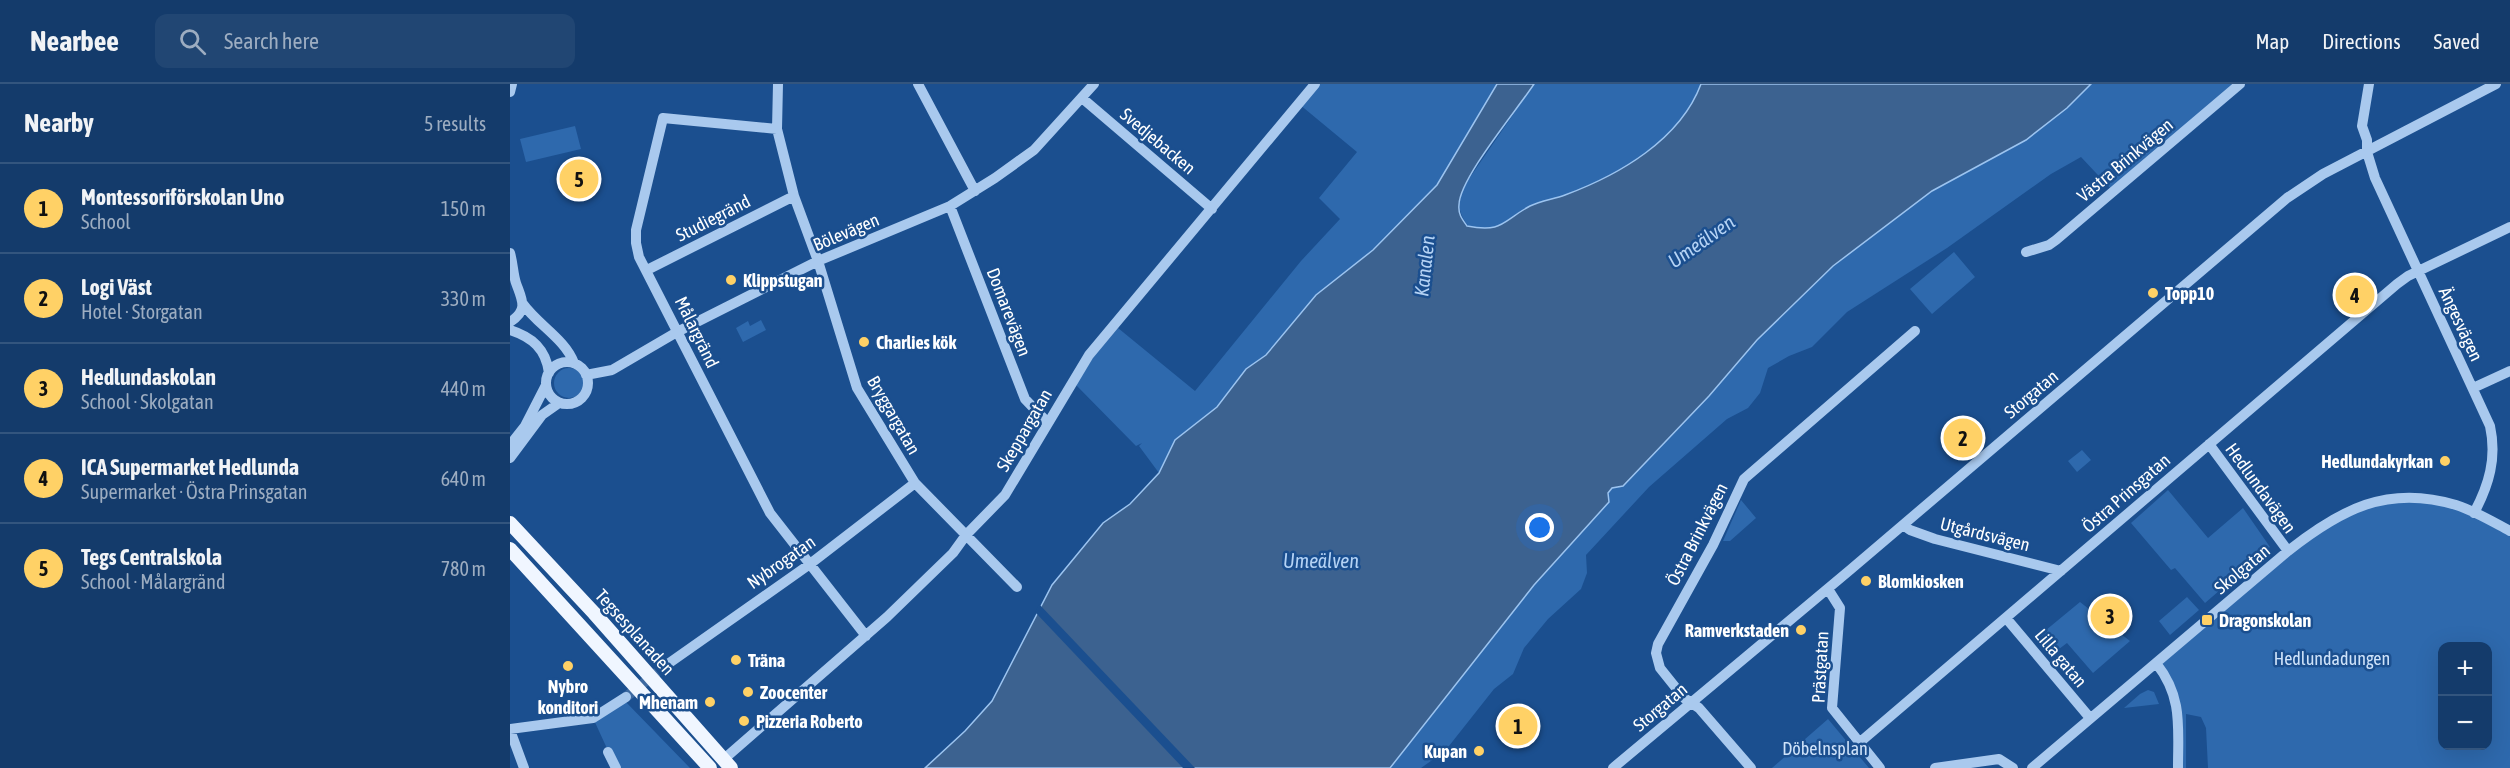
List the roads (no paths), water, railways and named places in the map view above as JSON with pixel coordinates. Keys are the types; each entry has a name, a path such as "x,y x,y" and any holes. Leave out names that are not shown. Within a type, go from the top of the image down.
{"main road":[{"name":"Tegsesplanaden","path":"510,523 728,763"},
{"name":"Tegsesplanaden","path":"510,549 710,768"}],"street":[{"path":"510,92 512,84"},
{"name":"Bryggargatan","path":"778,84 777,129 794,196 818,261 857,388 915,483 1017,587"},
{"name":"Bölevägen","path":"586,375 612,370 677,332 818,261 950,206 1034,150 1094,84"},
{"name":"Skeppargatan","path":"728,763 930,576 1005,495 1089,355 1315,84"},
{"name":"Västra Brinkvägen","path":"2026,252 2049,245 2056,240 2240,84"},
{"name":"Ängesvägen","path":"2369,84 2362,126 2375,178 2490,426 2494,452 2489,479 2474,513"},
{"name":"Storgatan","path":"1613,768 1828,589 2287,198 2323,174 2496,84"},
{"path":"921,85 975,191"},
{"name":"Svedjebacken","path":"1082,98 1212,208"},
{"name":"Målargränd","path":"777,129 663,118 636,230 636,243 639,257 765,504 866,636"},
{"name":"Studiegränd","path":"647,270 794,196"},
{"name":"Domarevägen","path":"950,206 1025,399 1048,423"},
{"name":"Östra Prinsgatan","path":"1859,743 2397,284 2417,271 2510,227"},
{"path":"510,254 513,282 521,292 523,304 533,318 563,345 573,363 586,375 588,387 582,398 571,404 559,403 552,398 546,385"},
{"path":"510,322 519,314 523,304"},
{"path":"510,330 529,338 540,347 545,354 549,373 546,385 525,426 510,446"},
{"name":"Östra Brinkvägen","path":"1751,768 1700,708 1684,698 1660,668 1656,653 1658,644 1713,545 1744,479 1915,331"},
{"path":"549,373 562,363 573,363"},
{"path":"2473,388 2510,371"},
{"path":"510,458 542,415 559,403"},
{"name":"Hedlundavägen","path":"2209,444 2288,551"},
{"name":"Nybrogatan","path":"665,666 810,564 915,483"},
{"name":"Skolgatan","path":"2032,768 2288,551 2342,512 2378,501 2432,499 2457,506 2510,531"},
{"name":"Utgårdsvägen","path":"1903,525 1935,539 2061,571"},
{"name":"Prästgatan","path":"1828,589 1840,608 1832,708 1880,768"},
{"name":"Lilla gatan","path":"2006,618 2090,718"},
{"path":"2156,663 2172,686 2178,713 2178,768"},
{"path":"524,768 510,730 593,718 626,697"},
{"path":"608,752 616,768"},
{"path":"1935,768 1999,759 2013,768"}],"water":[{"name":"Umeälven","path":"1497,84 1534,84 1490,144 1468,179 1459,208 1467,226 1495,227 1530,206 1585,187 1626,166 1663,138 1678,122 1691,104 1701,84 2091,84 2067,108 2026,140 1932,191 1833,266 1757,340 1709,396 1623,486 1612,488 1608,493 1609,502 1534,585 1390,768 925,768 965,731 992,701 1052,585 1103,523 1130,504 1159,473 1175,440 1217,407 1246,369 1266,355 1316,295 1373,250 1437,185"}],"tunnel":[{"path":"626,697 665,666"}],"place":[{"name":"Tegs Centralskola","path":"579,179"},
{"name":"Klippstugan","path":"731,280"},
{"name":"Topp10","path":"2153,293"},
{"name":"ICA Supermarket Hedlunda","path":"2355,295"},
{"name":"Charlies kök","path":"864,342"},
{"name":"Logi Väst","path":"1963,438"},
{"name":"Hedlundakyrkan","path":"2445,461"},
{"name":"Blomkiosken","path":"1866,581"},
{"name":"Hedlundaskolan","path":"2110,616"},
{"name":"Dragonskolan","path":"2207,620"},
{"name":"Ramverkstaden","path":"1801,630"},
{"name":"Träna","path":"736,660"},
{"name":"Nybro konditori","path":"568,666"},
{"name":"Zoocenter","path":"748,692"},
{"name":"Mhenam","path":"710,702"},
{"name":"Pizzeria Roberto","path":"744,721"},
{"name":"Montessoriförskolan Uno","path":"1518,726"},
{"name":"Kupan","path":"1479,751"}],"water label":[{"name":"Kanalen","path":"1424,266"}],"park label":[{"name":"Hedlundadungen","path":"2332,658"},
{"name":"Döbelnsplan","path":"1825,748"}]}
